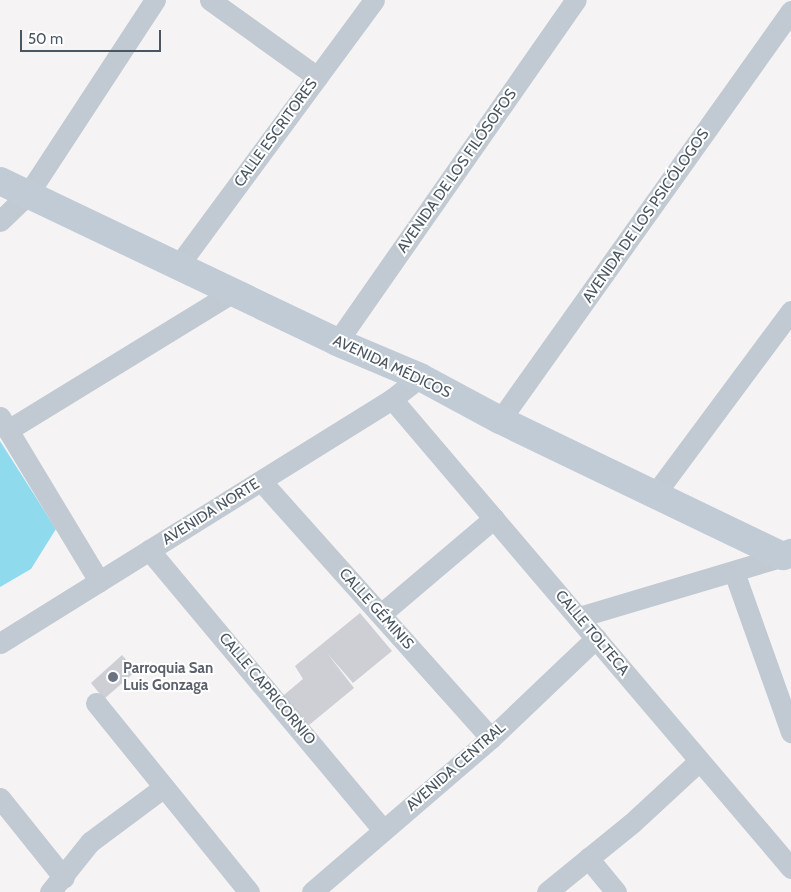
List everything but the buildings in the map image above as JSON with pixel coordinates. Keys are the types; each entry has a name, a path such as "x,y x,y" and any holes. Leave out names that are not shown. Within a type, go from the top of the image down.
{"street":[{"path":"0,221 28,194 155,0"},
{"path":"210,0 317,77"},
{"name":"CALLE ESCRITORES","path":"178,266 374,0"},
{"name":"AVENIDA DE LOS FILÓSOFOS","path":"337,342 576,0"},
{"name":"AVENIDA DE LOS PSICÓLOGOS","path":"500,420 791,11"},
{"name":"AVENIDA MÉDICOS","path":"0,181 337,342 420,377 500,420 787,554"},
{"path":"99,581 4,423 233,292"},
{"path":"655,494 791,311"},
{"name":"AVENIDA NORTE","path":"0,643 392,399 420,377"},
{"name":"CALLE TOLTECA","path":"392,399 791,868"},
{"name":"CALLE GÉMINIS","path":"261,481 491,738"},
{"path":"381,614 494,518"},
{"name":"CALLE CAPRICORNIO","path":"150,550 383,830"},
{"path":"579,617 734,572 787,554"},
{"path":"734,572 791,732"},
{"name":"AVENIDA CENTRAL","path":"312,892 491,738 596,638"},
{"path":"96,703 249,892"},
{"path":"546,892 632,823 699,761"},
{"path":"0,798 57,885 90,842 164,787"},
{"path":"588,858 616,892"}],"water":[{"path":"0,441 56,529 31,569 0,587"}],"place":[{"name":"Parroquia San Luis Gonzaga","path":"113,677"}]}
